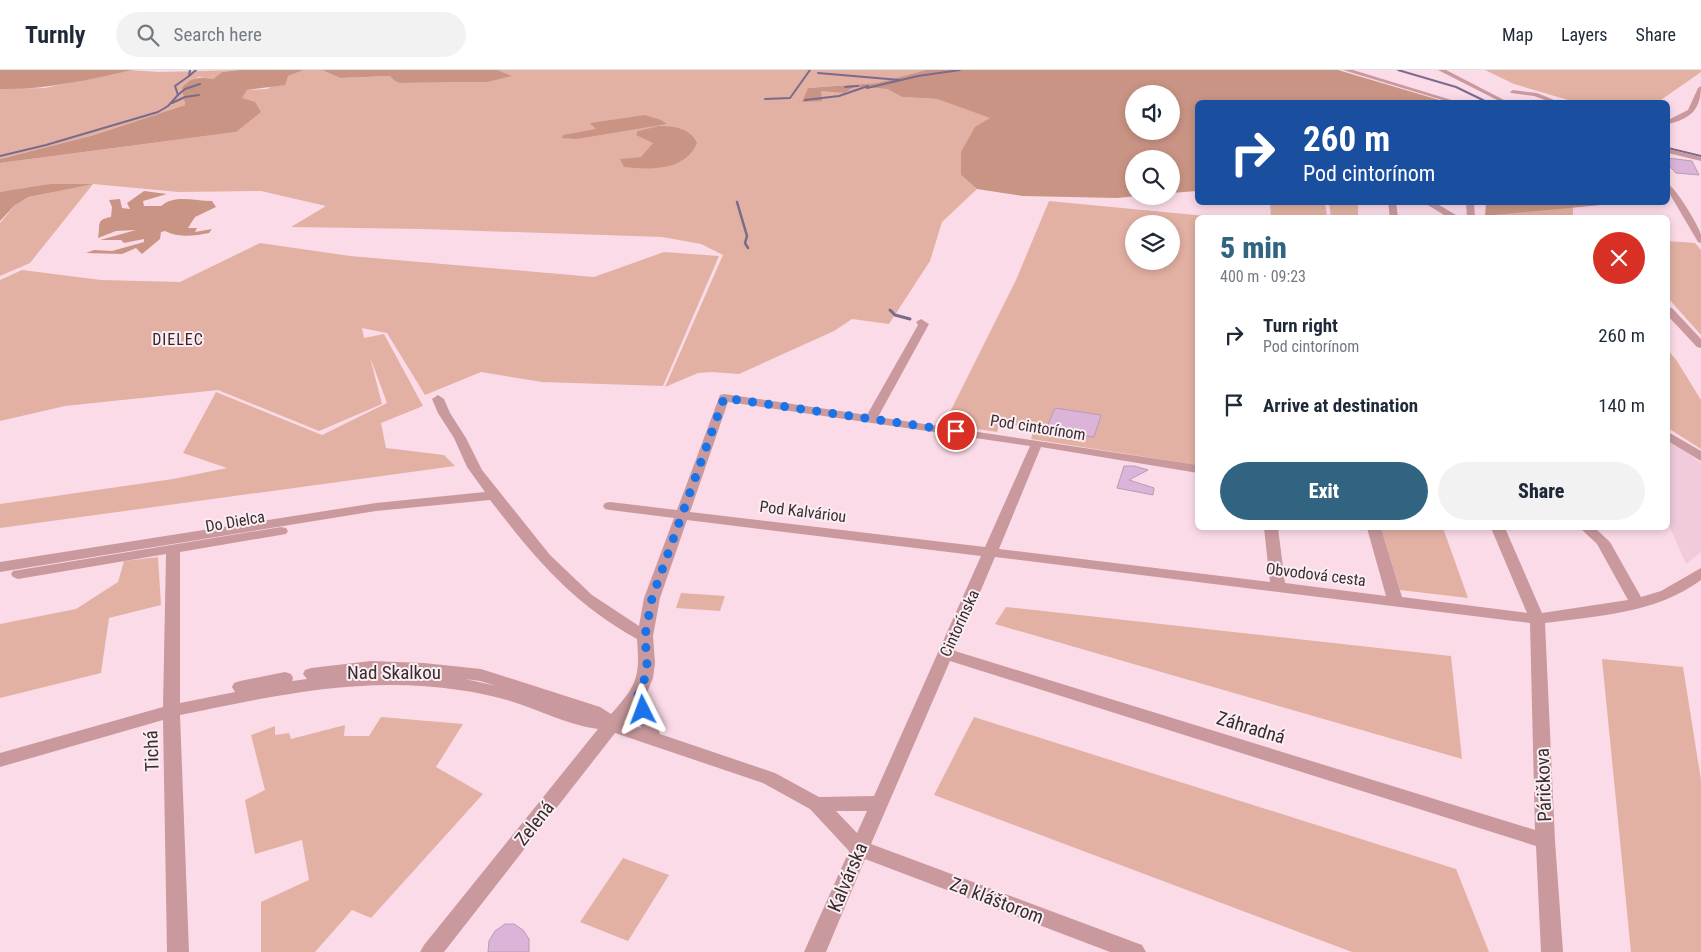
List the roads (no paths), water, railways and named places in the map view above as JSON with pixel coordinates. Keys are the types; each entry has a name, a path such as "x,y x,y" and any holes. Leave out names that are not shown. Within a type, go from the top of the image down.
{"street":[{"path":"1346,70 1448,100"},
{"path":"1441,70 1501,100"},
{"path":"1670,121 1692,110 1701,88"},
{"path":"1513,92 1535,94 1551,100"},
{"path":"1670,151 1701,159"},
{"path":"1670,189 1681,204 1692,229 1701,240"},
{"path":"1433,205 1451,215"},
{"path":"1670,312 1701,345"},
{"path":"871,419 924,324 921,322"},
{"name":"Pod cintorínom","path":"724,398 1037,443 1195,469"},
{"name":"Zelená","path":"431,952 638,695 645,678 647,663 645,636 652,598 724,398"},
{"path":"438,399 441,412 458,434 468,460 570,584 625,626 645,636"},
{"path":"1670,437 1701,457"},
{"name":"Cintorínska","path":"880,803 992,552 1037,443"},
{"name":"Do Dielca","path":"0,567 177,543 495,495"},
{"name":"Pod Kalváriou","path":"610,506 992,552"},
{"path":"1271,530 1278,587"},
{"path":"1375,530 1395,601"},
{"path":"1499,530 1537,619"},
{"path":"1589,530 1603,542 1636,603"},
{"name":"Do Dielca","path":"0,576 177,543"},
{"name":"Tichá","path":"177,543 171,711 178,952"},
{"name":"Obvodová cesta","path":"992,552 1537,619 1607,610 1658,597 1694,580 1701,573"},
{"name":"Páričkova","path":"1537,619 1545,841 1552,952"},
{"name":"Záhradná","path":"945,654 1545,841"},
{"name":"Nad Skalkou","path":"0,760 171,711 277,689 324,682 418,679 460,684 510,696 584,721 612,725 769,778 817,804 859,848"},
{"path":"638,695 653,739"},
{"name":"Nad Skalkou","path":"817,804 880,803"},
{"name":"Kalvárska","path":"815,952 880,803"},
{"name":"Za kláštorom","path":"859,848 1135,952"}],"waterway":[{"path":"189,76 190,70"},
{"path":"189,76 196,70"},
{"path":"765,99 790,98 810,70"},
{"path":"867,88 918,76 960,70"},
{"path":"1398,70 1456,87 1483,100"},
{"path":"818,73 900,80"},
{"path":"178,95 175,86 189,76"},
{"path":"178,95 185,89 200,84"},
{"path":"845,87 858,86"},
{"path":"805,100 839,96 868,86"},
{"path":"0,156 46,145 158,112 168,106 178,95"},
{"path":"172,103 185,97 199,95"},
{"path":"1670,148 1701,156"},
{"path":"737,202 747,236 745,243 748,248"},
{"path":"890,310 895,315 910,319"}],"district":[{"name":"DIELEC","path":"178,339"}]}
